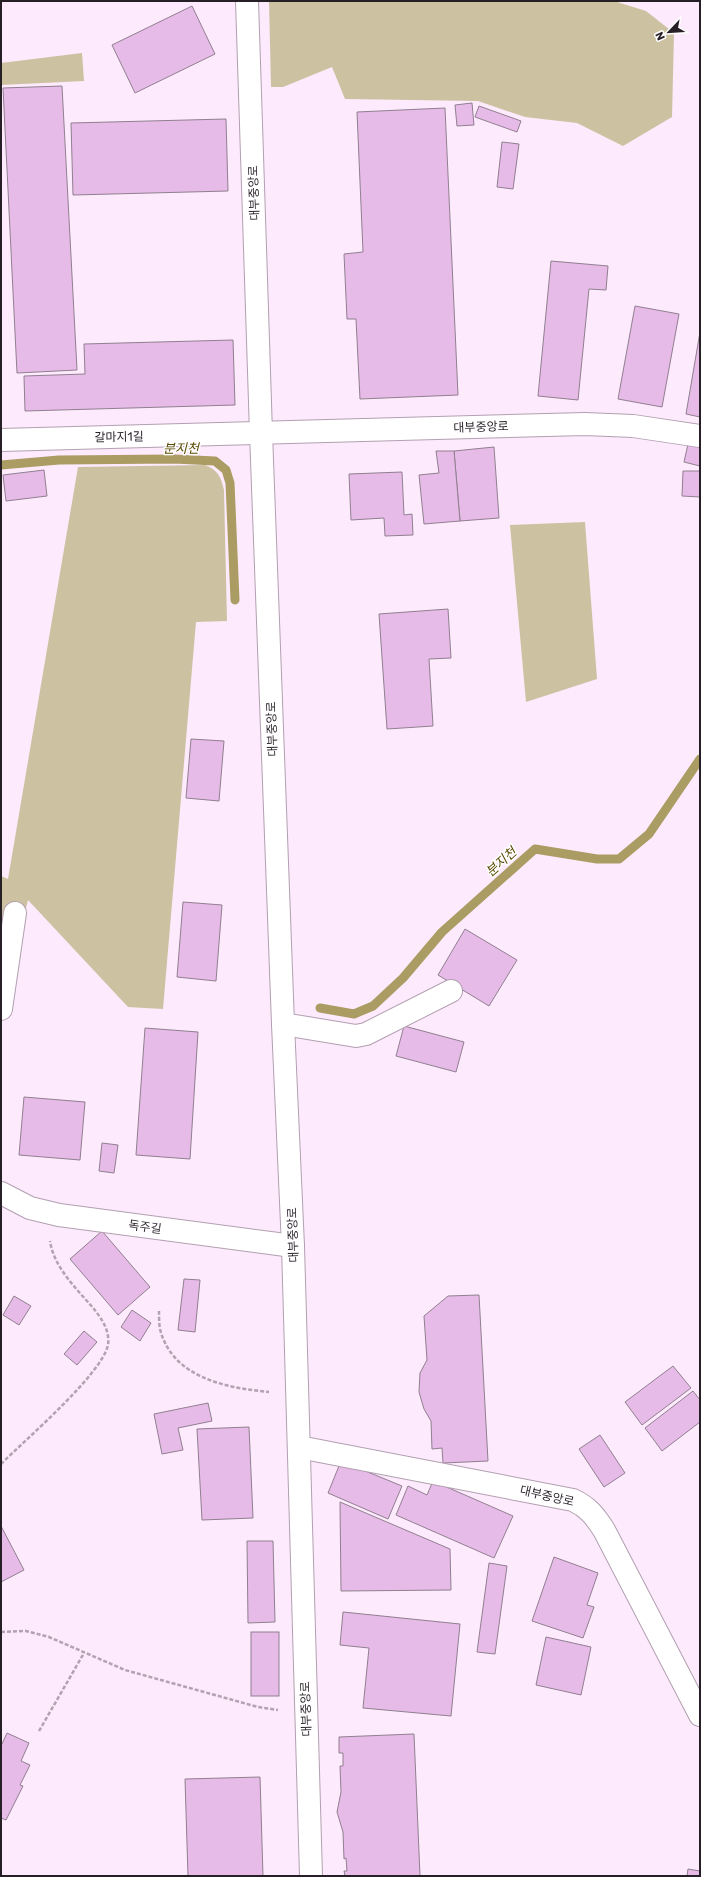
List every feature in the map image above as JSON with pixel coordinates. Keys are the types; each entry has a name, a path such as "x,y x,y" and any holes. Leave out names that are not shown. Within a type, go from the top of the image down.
{"street":[{"name":"대부중앙로","path":"247,1 261,433 283,1024 293,1246 311,1876"},
{"name":"대부중앙로","path":"261,433 585,424 634,426 700,436"},
{"name":"갈마지1길","path":"1,440 261,433"},
{"path":"1,1009 15,913"},
{"path":"283,1024 356,1036 366,1034 451,991"},
{"name":"독주길","path":"1,1193 30,1208 58,1215 293,1246"},
{"name":"대부중앙로","path":"299,1447 573,1500 586,1506 596,1517 604,1530 700,1714"}],"path":[{"path":"1,1464 57,1410 94,1370 104,1356 108,1344 108,1332 101,1318 58,1265 52,1252 49,1238 52,1227 58,1215"},
{"path":"159,1310 160,1329 167,1345 178,1360 194,1372 208,1380 226,1386 297,1394"},
{"path":"1,1632 26,1631 49,1637 125,1670 258,1707 306,1715"},
{"path":"39,1731 84,1653"}],"shaded area":[{"path":"269,1 614,1 646,11 674,33 672,117 623,146 577,123 525,117 478,101 345,99 332,67 283,87 271,87"},
{"path":"82,53 84,81 1,85 1,63"},
{"path":"205,465 213,469 218,474 222,481 224,490 227,621 196,622 163,1009 128,1007 28,900 26,908 11,905 1,954 1,876 8,879 78,467"},
{"path":"585,522 597,679 526,702 510,525"}],"building":[{"path":"192,6 215,54 135,93 112,45"},
{"path":"62,86 77,370 17,373 3,88"},
{"path":"472,103 474,125 457,126 455,105"},
{"path":"479,106 521,121 517,132 475,117"},
{"path":"445,108 458,395 360,399 356,319 347,319 344,254 363,252 357,112"},
{"path":"226,119 228,191 73,195 71,123"},
{"path":"502,142 519,144 513,189 497,187"},
{"path":"551,261 608,266 606,290 589,289 578,400 538,396"},
{"path":"635,306 679,314 662,407 618,399"},
{"path":"700,332 700,417 686,414"},
{"path":"233,340 235,405 25,411 24,376 85,374 84,344"},
{"path":"688,444 700,447 700,466 684,462"},
{"path":"494,447 499,518 460,521 454,451"},
{"path":"436,451 454,451 460,521 424,524 419,475 439,473"},
{"path":"44,470 47,496 6,501 3,475"},
{"path":"683,471 700,471 700,497 682,496"},
{"path":"402,472 404,515 412,514 413,535 385,536 384,518 351,520 349,474"},
{"path":"448,609 451,658 429,659 433,726 387,729 379,614"},
{"path":"191,739 224,741 219,801 186,798"},
{"path":"183,902 222,905 216,981 177,977"},
{"path":"465,929 517,960 489,1006 438,975"},
{"path":"404,1026 464,1042 456,1072 396,1056"},
{"path":"145,1028 198,1032 190,1159 136,1155"},
{"path":"24,1097 85,1102 80,1160 19,1155"},
{"path":"102,1143 118,1145 114,1173 99,1171"},
{"path":"102,1231 150,1287 118,1315 70,1259"},
{"path":"184,1279 200,1280 195,1332 178,1330"},
{"path":"479,1295 488,1461 443,1463 442,1448 432,1449 431,1421 424,1409 419,1392 420,1373 427,1360 424,1316 448,1296"},
{"path":"14,1296 31,1306 19,1325 3,1315"},
{"path":"132,1310 151,1323 140,1341 121,1327"},
{"path":"84,1331 97,1342 77,1365 64,1354"},
{"path":"673,1366 691,1388 642,1425 625,1402"},
{"path":"693,1391 700,1400 700,1422 662,1451 645,1428"},
{"path":"208,1403 212,1421 178,1428 183,1450 162,1454 154,1414"},
{"path":"249,1427 253,1518 202,1520 197,1429"},
{"path":"600,1435 625,1473 604,1487 579,1449"},
{"path":"341,1461 402,1486 388,1519 328,1493"},
{"path":"433,1481 513,1516 494,1558 396,1515 408,1486 427,1495"},
{"path":"340,1502 450,1549 451,1590 341,1591"},
{"path":"1,1526 24,1570 1,1582"},
{"path":"247,1541 273,1541 275,1622 248,1623"},
{"path":"554,1557 598,1573 587,1605 594,1607 583,1638 532,1621"},
{"path":"489,1563 507,1566 495,1654 477,1652"},
{"path":"343,1612 460,1624 451,1716 363,1708 369,1648 340,1645"},
{"path":"251,1632 279,1632 279,1696 251,1696"},
{"path":"546,1637 591,1647 581,1695 536,1685"},
{"path":"7,1733 29,1743 21,1761 30,1765 20,1785 23,1786 6,1820 1,1818 1,1746"},
{"path":"414,1734 420,1876 345,1876 344,1871 347,1871 346,1858 344,1859 343,1832 337,1812 341,1792 340,1766 343,1766 343,1753 339,1753 339,1737"},
{"path":"260,1777 263,1876 188,1876 185,1779"},
{"path":"688,1869 700,1871 700,1876 687,1876"}],"waterway":[{"name":"분지천","path":"1,465 59,460 174,459 215,461 226,470 230,483 235,600"},
{"name":"분지천","path":"320,1008 354,1014 373,1006 403,978 442,932 535,849 597,859 619,859 649,834 700,759"}]}
